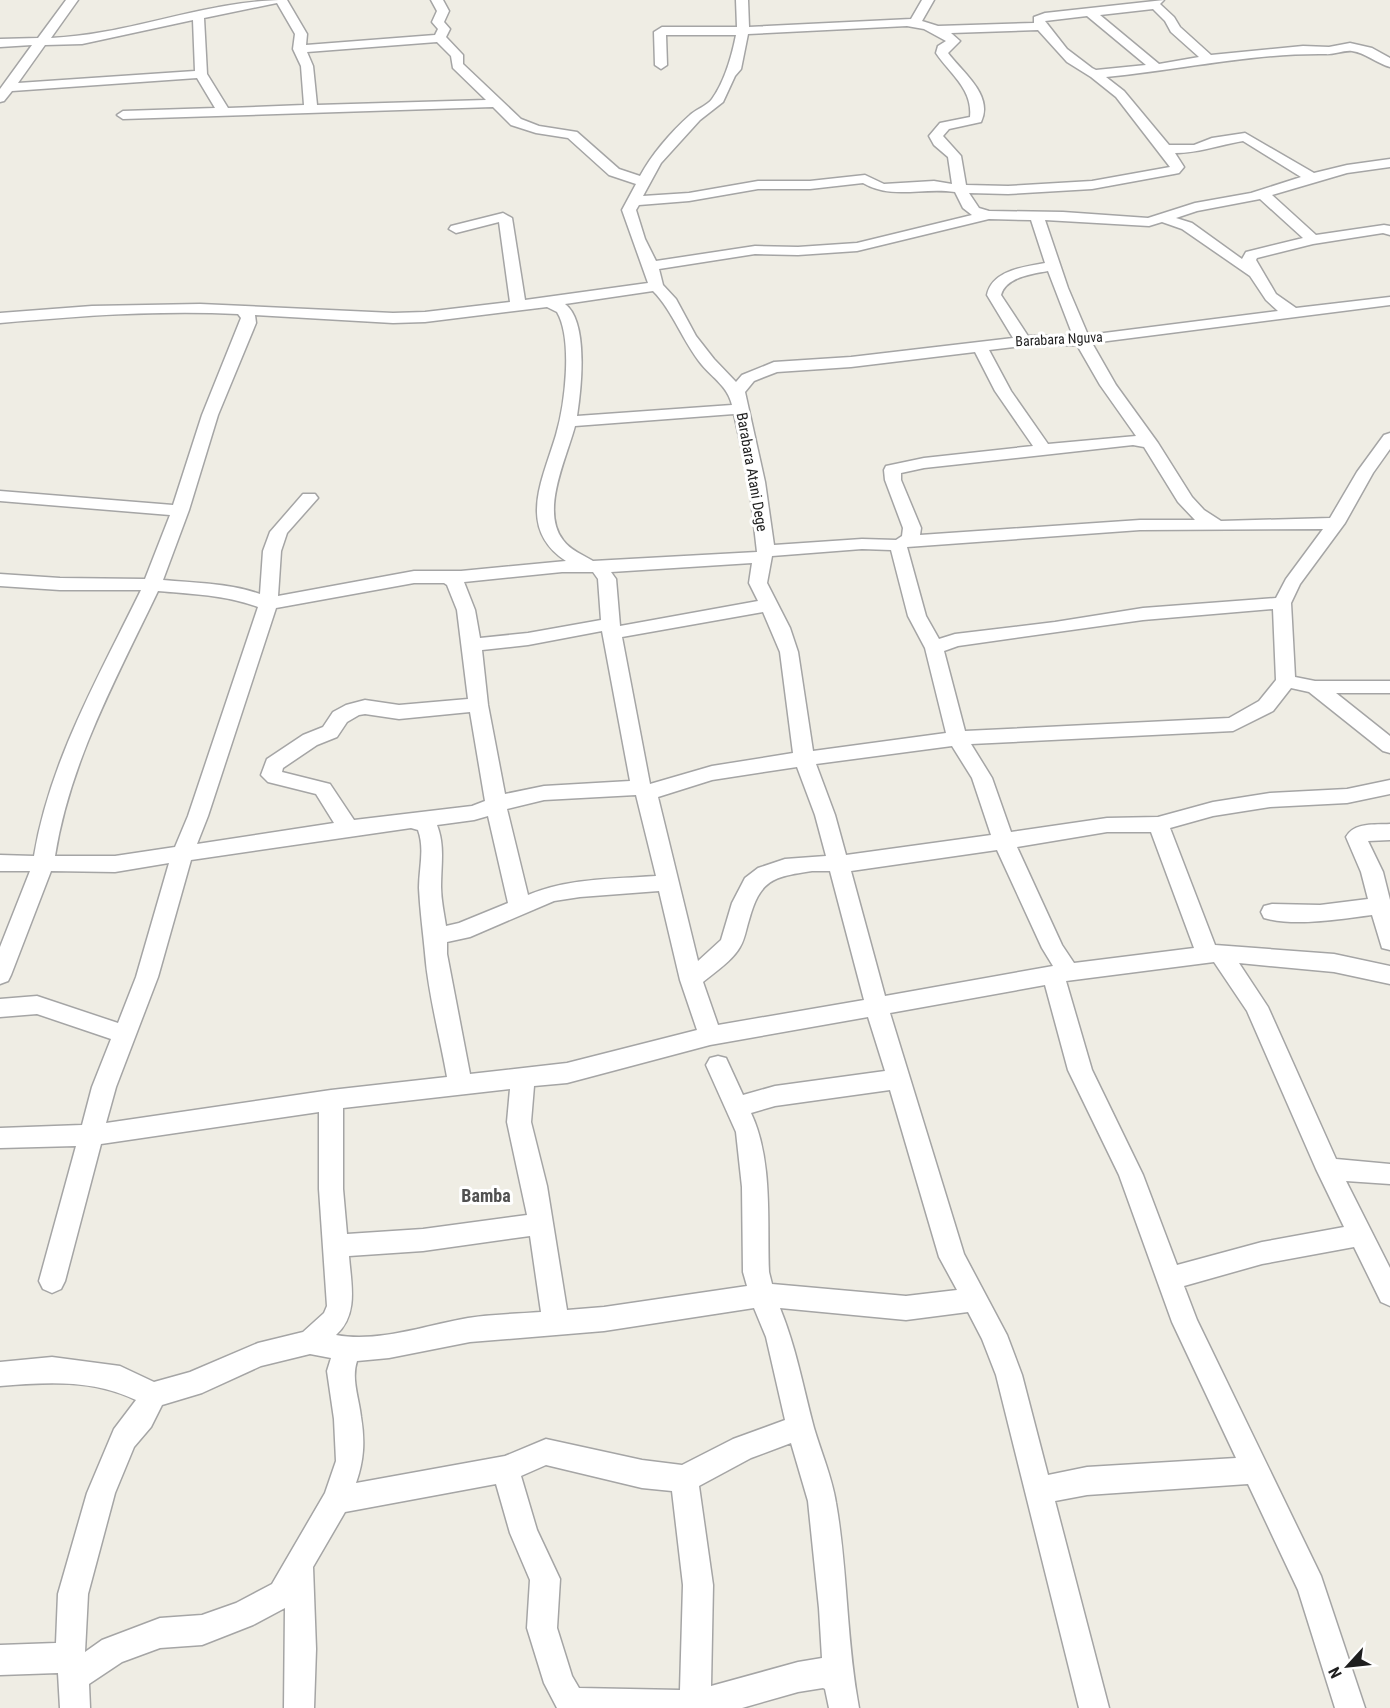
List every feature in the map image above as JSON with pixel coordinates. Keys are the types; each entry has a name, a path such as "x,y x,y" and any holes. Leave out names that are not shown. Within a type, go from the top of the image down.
{"street":[{"path":"0,98 43,43 72,0"},
{"path":"0,43 43,43 104,36 273,0"},
{"path":"281,0 301,34 299,49 307,66 311,108"},
{"path":"437,0 442,11 438,22 444,29 440,39"},
{"path":"739,401 688,337 669,299 656,286 651,266 629,210 656,161 694,117 717,102 729,75 735,69 743,31 742,0"},
{"path":"915,23 928,0"},
{"path":"1053,0 1063,15"},
{"path":"1177,167 1126,102 1095,74 1076,64 1042,26 1040,18 1148,7 1156,2 1175,29 1208,59"},
{"path":"1090,13 1156,68"},
{"path":"198,16 201,74 224,112"},
{"path":"661,65 660,32 662,31 743,31 915,23 938,30 954,41 942,50 942,53 973,92 979,107 976,119 945,126 936,136 954,156 960,189 974,211 989,215"},
{"path":"938,30 1042,26"},
{"path":"299,49 440,39 457,55 458,65 522,126 572,135 614,172 645,182"},
{"path":"1095,74 1156,68 1208,59 1303,50 1329,51 1350,47 1368,51 1390,63"},
{"path":"10,87 201,74"},
{"path":"123,116 498,103"},
{"path":"634,201 689,197 758,185 810,185 865,179 887,188 934,185 960,189 1008,190 1092,185 1163,173 1177,167 1196,149 1212,142 1245,137 1312,178"},
{"path":"1163,149 1196,149"},
{"path":"651,266 755,250 798,251 857,248 989,215 1036,215 1149,222 1195,207 1263,194 1312,178 1390,164"},
{"path":"1263,194 1313,240"},
{"path":"1036,215 1053,266 1093,361 1142,439 1194,513 1203,520 1220,526"},
{"path":"456,229 489,218 505,218 518,305"},
{"path":"1162,218 1193,230 1255,273"},
{"path":"1291,312 1274,302 1255,273 1249,260 1251,255 1313,240 1384,229 1390,231"},
{"path":"1023,341 994,295 994,290 998,284 1018,273 1053,266"},
{"path":"0,318 149,308 393,318 546,302 656,286"},
{"name":"Barabara Nguva","path":"739,401 748,378 774,367 851,362 1023,341 1083,340 1390,301"},
{"path":"546,302 564,310 572,331 568,422 546,490 547,523 554,540 562,549 593,566 607,579 611,628 644,790 691,980 710,1036"},
{"path":"0,975 43,865 49,828 64,775 85,724 152,586 180,510 210,415 244,334 249,313"},
{"path":"979,345 1003,391 1044,450"},
{"path":"568,422 739,401"},
{"name":"Barabara Atani Dege","path":"739,401 756,482 764,554 758,573 759,583 781,628 789,652 804,758 840,864 877,1007 952,1257 994,1335 1009,1375 1094,1708"},
{"path":"0,863 115,864 348,828 474,813 496,804 544,792 644,790 707,773 804,758 919,746 957,738 1233,724 1266,706 1286,681 1282,603 1292,583 1336,523 1360,481 1390,438"},
{"path":"902,543 911,537 912,528 893,480 892,470 924,463 1142,439"},
{"path":"0,496 110,507 180,510"},
{"path":"52,1281 90,1135 124,1034 147,977 182,855 198,816 267,604 269,572 279,532 309,498"},
{"path":"0,580 206,589 244,594 267,604 414,578 764,554 862,544 1140,525 1220,526 1336,523"},
{"path":"902,543 917,616 934,648 957,738 982,778 1004,842 1053,948 1061,973 1077,1062 1131,1175 1185,1322 1311,1586 1350,1708"},
{"path":"449,577 455,583 466,610 478,705 496,804 520,908"},
{"path":"934,648 955,640 1055,628 1143,614 1282,603"},
{"path":"472,645 768,605"},
{"path":"1286,681 1315,687 1390,687"},
{"path":"1315,687 1390,746"},
{"path":"348,828 323,789 271,775 274,764 310,740 330,732 340,717 353,710 365,708 399,712 478,705"},
{"path":"691,980 731,944 743,903 753,884 766,874 785,867 812,863 840,864 1004,842 1107,825 1158,824 1213,809 1270,800 1347,796 1390,787"},
{"path":"408,820 426,824 432,840 430,853 433,860 430,887 436,954 460,1086"},
{"path":"1158,824 1188,900 1213,953 1257,1007 1328,1169 1390,1294"},
{"path":"1390,832 1359,834 1356,837 1372,872 1390,942"},
{"path":"436,936 462,931 551,894 580,889 667,883"},
{"path":"1272,912 1320,913 1382,906"},
{"path":"0,1138 90,1135 331,1100 567,1073 710,1036 1061,973 1213,953 1334,963 1390,975"},
{"path":"0,1008 37,1005 124,1034"},
{"path":"718,1065 748,1132 754,1187 756,1272 762,1295 780,1337 800,1427 822,1501 834,1608 838,1677 844,1708"},
{"path":"524,1079 518,1100 517,1118 534,1182 556,1322"},
{"path":"736,1107 775,1096 900,1079"},
{"path":"310,1342 333,1321 340,1307 331,1189 331,1100"},
{"path":"1328,1169 1390,1174"},
{"path":"336,1246 423,1240 541,1224"},
{"path":"1170,1278 1262,1253 1360,1235"},
{"path":"0,1374 52,1369 120,1379 153,1395 193,1384 258,1355 310,1342 347,1349 389,1346 470,1330 604,1319 762,1295 906,1308 975,1300"},
{"path":"0,1660 72,1668 160,1633 202,1630 243,1615 282,1594 336,1500 350,1461 348,1419 340,1371 347,1349"},
{"path":"75,1708 72,1668 73,1594 101,1493 124,1438 141,1418 153,1395"},
{"path":"336,1500 505,1469 546,1452 642,1474 684,1479 743,1448 800,1427"},
{"path":"505,1469 524,1533 545,1579 542,1628 559,1683 571,1703 695,1706 798,1677 823,1673 838,1677"},
{"path":"1039,1490 1087,1480 1254,1470"},
{"path":"684,1479 698,1585 695,1706"},
{"path":"299,1562 302,1649 299,1708"}],"district":[{"name":"Bamba","path":"486,1195"}]}
